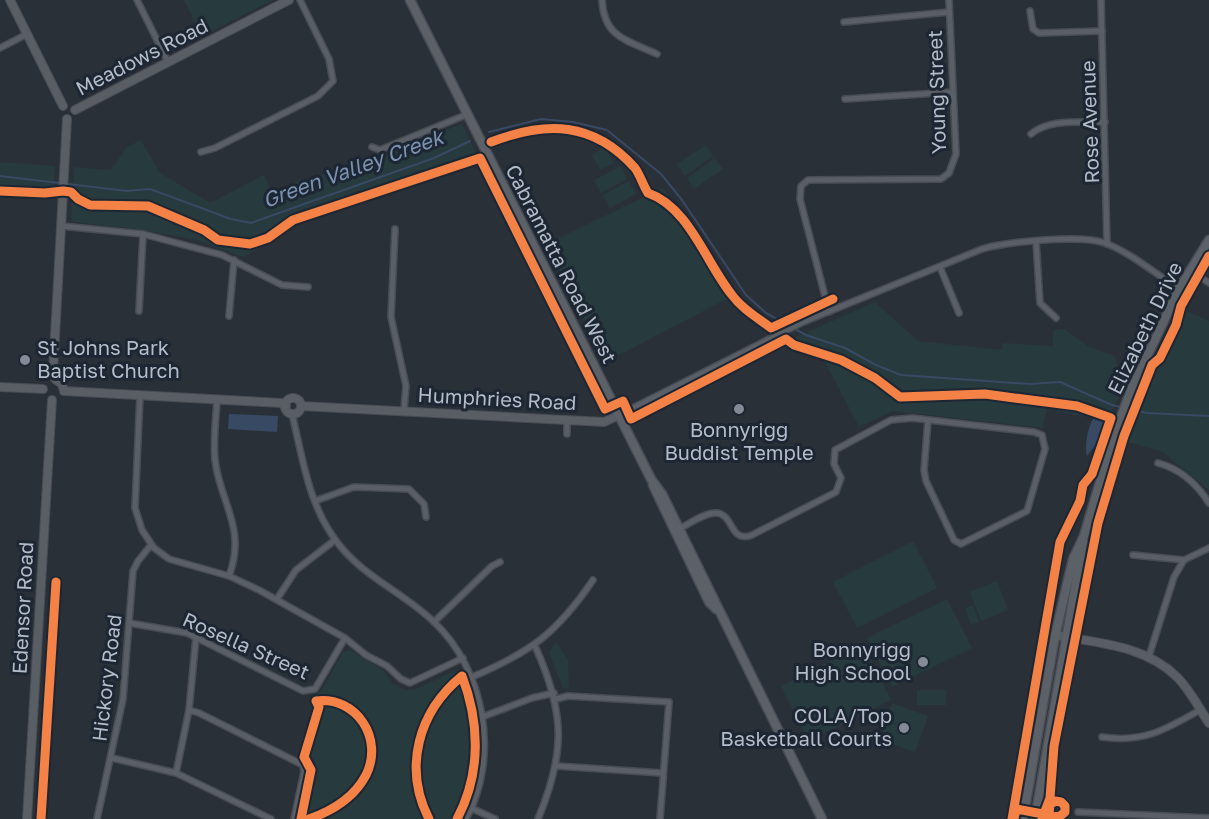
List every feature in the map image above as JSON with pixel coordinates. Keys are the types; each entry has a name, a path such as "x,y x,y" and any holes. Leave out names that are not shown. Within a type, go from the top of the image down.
{"main road":[{"path":"10,0 63,106"},
{"name":"Meadows Road","path":"75,110 289,0"},
{"name":"Cabramatta Road West","path":"410,0 651,479 662,494 715,599 718,612 822,819"},
{"path":"63,106 70,105 75,110 73,117 67,119"},
{"path":"55,379 53,363 67,119 60,112 63,106"},
{"name":"Elizabeth Drive","path":"1023,819 1066,580 1083,536 1131,390 1179,289 1209,240"},
{"path":"55,379 62,384 64,391 59,398 52,400 45,396 43,389 48,380 55,379"},
{"path":"0,387 43,389"},
{"path":"64,391 280,403 286,406 292,414 299,412 301,406 294,399 289,400 286,406"},
{"name":"Edensor Road","path":"27,819 52,400"},
{"name":"Humphries Road","path":"301,406 607,421 619,415"},
{"name":"Cabramatta Road West","path":"651,479 656,496 709,602 718,612"},
{"name":"Elizabeth Drive","path":"1035,819 1083,536"},
{"path":"1055,635 1122,647 1149,657 1176,676 1209,723"}],"street":[{"path":"137,0 168,62"},
{"path":"201,152 215,148 318,96 333,81 329,59 300,0"},
{"path":"602,0 603,17 614,33 657,54"},
{"name":"Young Street","path":"829,312 801,199 801,186 808,180 941,179 949,173 957,154 949,0"},
{"name":"Rose Avenue","path":"1101,0 1107,244"},
{"path":"1030,11 1033,29 1039,33 1102,31"},
{"path":"844,22 949,12"},
{"path":"0,48 27,34"},
{"path":"845,99 953,92"},
{"path":"372,147 380,150 468,114"},
{"path":"1031,134 1041,127 1053,124 1105,122"},
{"path":"61,226 143,234 234,260 282,285 308,287"},
{"path":"395,229 391,316 406,386 404,410"},
{"path":"139,311 143,234"},
{"name":"Humphries Road","path":"619,415 802,322 995,245 1088,240 1107,244 1179,289"},
{"path":"1036,242 1040,303 1045,311 1056,318"},
{"path":"229,316 234,260"},
{"path":"940,267 959,313"},
{"path":"1190,270 1209,283"},
{"path":"140,395 135,508 142,530 152,545 169,559 229,576 277,599 345,638 366,655 387,666 401,679 410,683 463,658"},
{"path":"217,400 215,461 234,526 233,561 229,576"},
{"path":"292,414 305,476 335,540 358,566 434,622 463,658 472,677 482,717 483,765 466,819"},
{"path":"679,529 710,513 718,513 725,517 736,534 742,537 752,535 836,492 841,478 832,456 840,445 899,418 928,420 1042,435 1045,449 1027,511 961,544 954,540 926,481 924,470 928,420"},
{"path":"567,419 567,434"},
{"path":"1158,463 1170,466 1187,478 1200,490 1209,503"},
{"path":"315,501 354,487 410,489 424,504 426,517"},
{"path":"277,599 296,570 335,540"},
{"name":"Hickory Road","path":"97,819 123,699 133,571 138,561 152,545"},
{"path":"1133,555 1184,560 1209,548"},
{"path":"1149,657 1159,631 1171,585 1184,560"},
{"path":"434,622 492,566 500,562"},
{"path":"472,677 508,662 535,646 574,608 592,579"},
{"name":"Rosella Street","path":"129,623 177,630 196,637 303,691 315,689 345,638"},
{"path":"176,773 189,711 196,637"},
{"path":"535,646 555,696 559,736 556,766 538,819"},
{"path":"482,717 532,698 555,696 669,702 660,819"},
{"path":"1102,737 1118,740 1155,735 1200,710"},
{"path":"189,711 209,718 303,765 304,772 294,819"},
{"path":"112,758 176,773 271,819"},
{"path":"556,766 662,773"},
{"path":"471,808 495,819"},
{"path":"1078,812 1209,818"}],"green space":[{"path":"184,0 273,0 202,36"},
{"path":"462,124 481,163 405,184 296,223 280,237 243,257 197,240 137,229 73,222 71,217 74,167 111,170 127,147 141,140 160,173 210,203 264,175 276,200 295,182 342,169"},
{"path":"706,145 713,156 685,176 677,164"},
{"path":"605,147 614,163 600,170 592,155"},
{"path":"715,158 723,169 694,189 687,178"},
{"path":"0,162 55,166 54,197 0,193"},
{"path":"621,166 627,179 601,193 594,180"},
{"path":"629,181 636,194 610,208 603,195"},
{"path":"663,188 736,294 606,362 546,244"},
{"path":"875,302 918,341 1002,350 1003,343 1053,346 1053,330 1064,329 1089,347 1115,356 1123,387 1108,421 1047,409 1042,428 893,411 859,427 823,358 791,351 785,342"},
{"path":"1184,310 1209,321 1209,490 1163,452 1125,441 1151,374 1162,363"},
{"path":"913,541 937,588 857,628 833,582"},
{"path":"997,581 1008,610 981,621 970,592"},
{"path":"947,599 972,648 892,687 867,638"},
{"path":"973,605 979,621 971,625 965,608"},
{"path":"556,642 568,660 569,688 563,688 549,652"},
{"path":"863,645 891,700 809,741 781,686"},
{"path":"350,650 383,670 393,684 406,690 416,689 454,671 459,672 472,708 475,746 469,784 456,819 300,819 310,771 301,754 304,752 317,707 313,698 323,688 343,652"},
{"path":"917,690 947,690 946,705 917,705"},
{"name":"COLA/Top Basketball Courts","path":"892,703 928,716 915,752 880,740"}],"water":[{"path":"229,414 278,416 277,432 228,429"},
{"path":"1095,416 1104,422 1101,437 1087,456 1087,436"}],"waterway":[{"name":"Green Valley Creek","path":"489,132 541,119 573,122 607,130 661,174 682,200 746,295 766,313 806,335 845,348 876,365 901,375 1030,384 1060,382 1112,405 1147,413 1209,416"},
{"name":"Green Valley Creek","path":"0,176 127,191 150,189 231,219 251,223 434,158 470,141"}],"cycle path":[{"path":"491,142 511,135 550,129 568,130 603,141 635,168 648,193 675,210 696,237 736,300 771,328 833,299"},
{"path":"0,191 45,193 63,191 71,192 78,199 90,205 148,206 204,230 218,240 250,244 268,238 293,220 480,158 605,409 623,401 631,419 786,339 794,345 841,360 875,378 900,397 985,394 1077,406 1111,418 1092,474 1083,485 1080,501 1060,542 1012,819"},
{"path":"1042,819 1050,798 1054,746 1098,523 1124,436 1152,365 1160,358 1176,325 1181,306 1209,256"},
{"path":"41,819 56,582"},
{"path":"429,819 421,800 417,780 416,761 419,742 425,724 435,706 462,676 472,712 475,748 470,784 457,819"},
{"path":"301,819 311,770 304,757 319,707 316,701 331,701 344,705 363,723 369,734 372,748 371,761 366,775 349,797 334,808 309,819"},
{"path":"1014,819 1016,809 1059,817 1065,812 1065,806 1055,801 1050,805 1049,813"}],"place":[{"name":"St Johns Park Baptist Church","path":"25,360"},
{"name":"Bonnyrigg Buddist Temple","path":"739,409"},
{"name":"Bonnyrigg High School","path":"923,662"},
{"name":"COLA/Top Basketball Courts","path":"904,728"}]}
